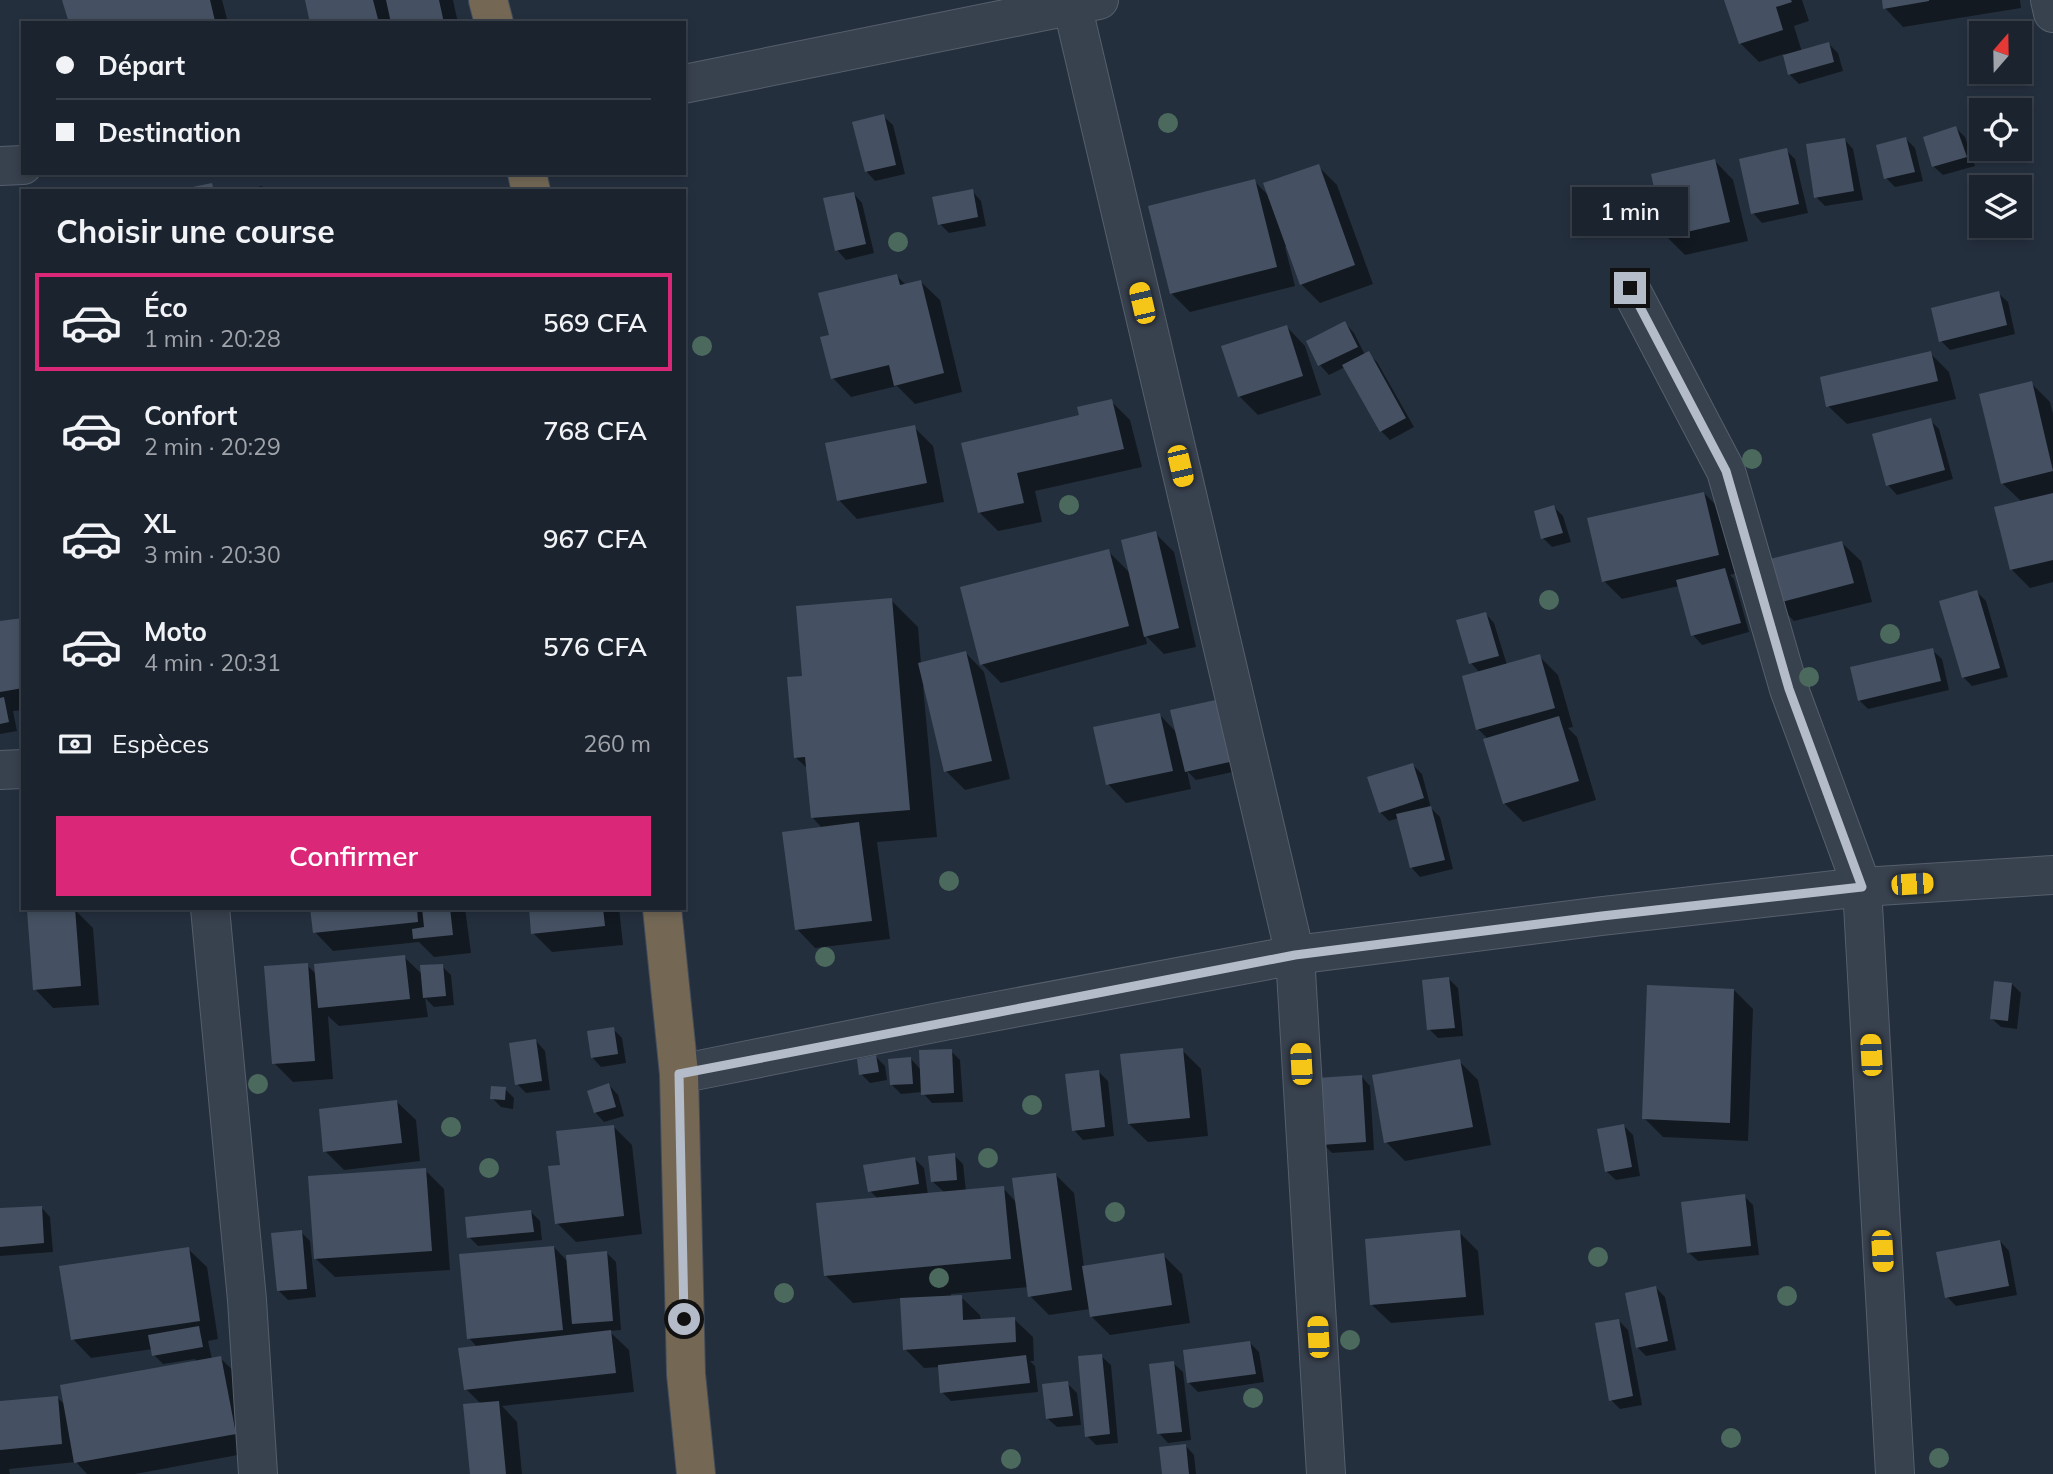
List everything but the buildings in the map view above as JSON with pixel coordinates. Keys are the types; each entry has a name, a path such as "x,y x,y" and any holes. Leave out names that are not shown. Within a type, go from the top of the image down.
{"highway":[{"path":"488,0 493,21"},
{"path":"662,910 679,1074 686,1374 696,1474"}],"street":[{"path":"2050,0 2053,13"},
{"path":"686,84 1080,2 1295,955 1326,1474"},
{"path":"0,166 21,165"},
{"path":"1630,288 1726,471 1789,689 1862,887 1895,1474"},
{"path":"0,770 21,769"},
{"path":"679,1074 1295,955 1862,887 2053,875"},
{"path":"210,910 247,1300 258,1474"}],"route":[{"path":"684,1319 679,1074 1295,955 1602,916 1862,887 1789,689 1726,471 1630,288"}]}
